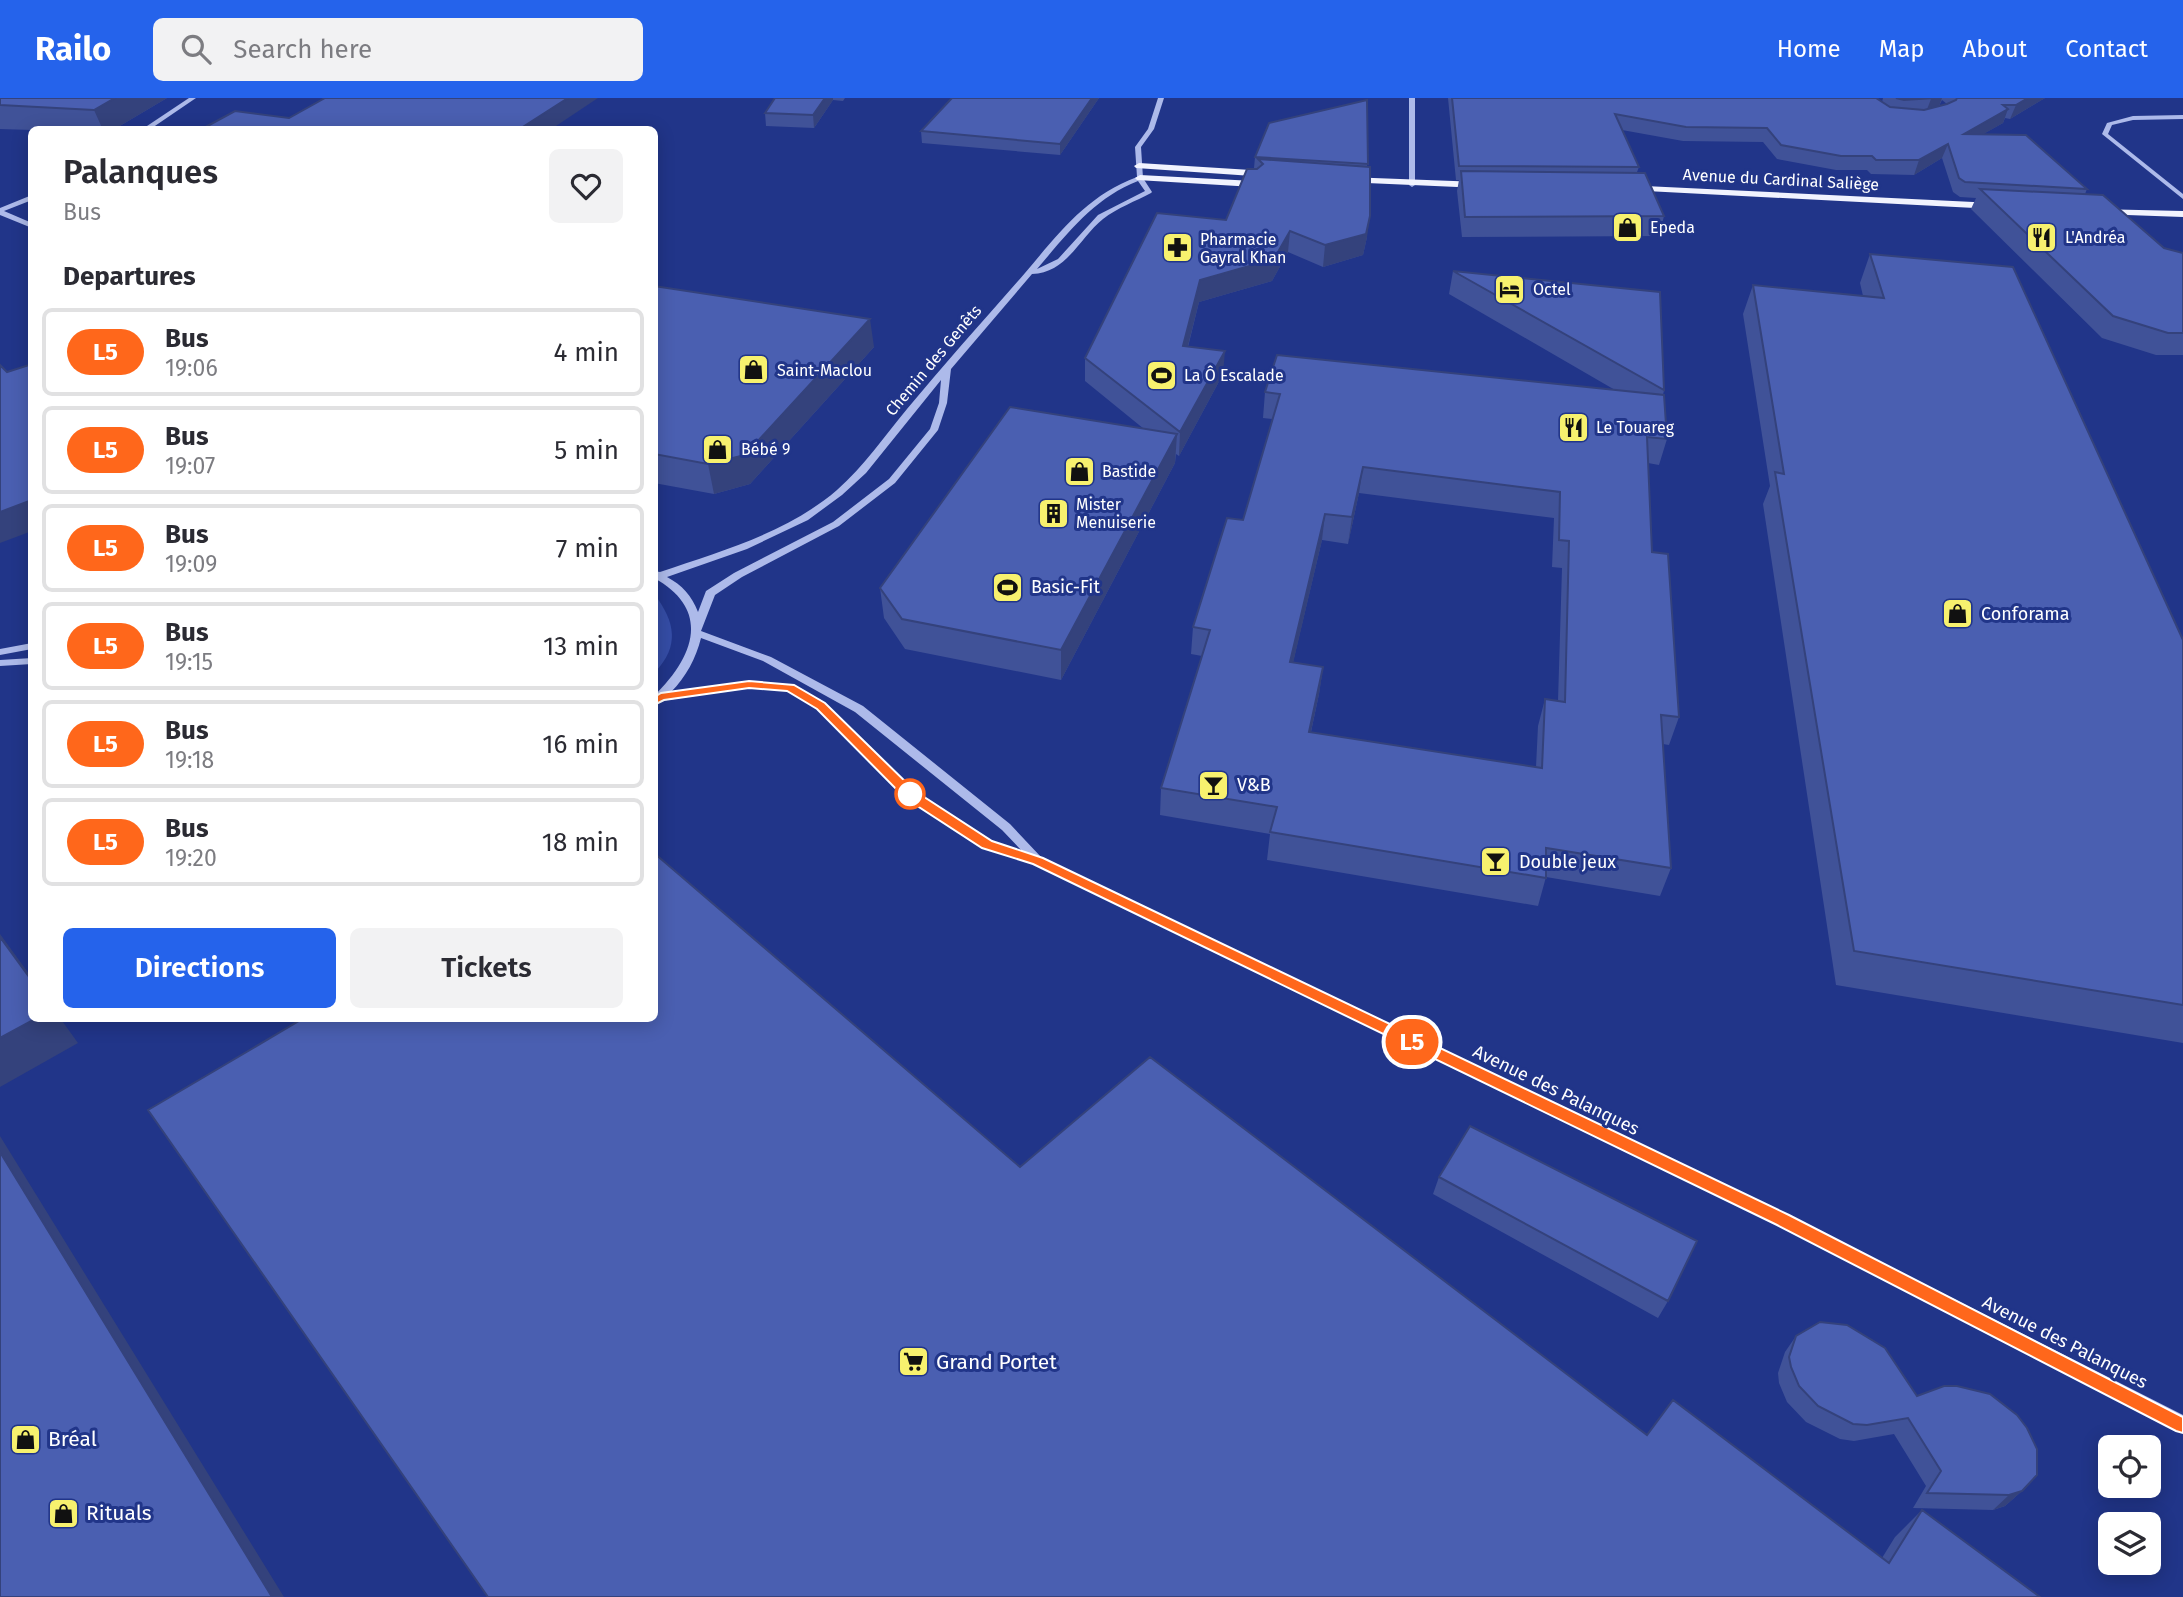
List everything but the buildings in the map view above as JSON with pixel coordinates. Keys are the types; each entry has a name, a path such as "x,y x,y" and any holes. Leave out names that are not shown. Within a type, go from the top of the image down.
{"main road":[{"path":"1139,166 1279,180 1140,178"},
{"path":"1340,182 1494,186"},
{"name":"Avenue du Cardinal Saliège","path":"1617,187 2004,206"},
{"path":"2081,210 2183,214"}],"street":[{"path":"150,126 193,98"},
{"path":"1031,273 1061,261 1101,216 1149,192 1140,178 1138,147 1152,128 1161,98"},
{"path":"1412,98 1412,185"},
{"path":"2183,117 2133,118 2109,124 2105,134 2183,197"},
{"name":"Chemin des Genêts","path":"658,575 744,547 804,518 831,499 863,471 947,367 1078,216 1116,187 1140,178"},
{"path":"0,211 28,199"},
{"path":"0,211 28,224"},
{"path":"658,699 688,665 710,593 738,575 836,524 892,481 934,430 943,403 947,367"},
{"path":"658,576 680,590 693,608 698,631"},
{"path":"698,631 767,659 859,709 1006,827 1038,861"},
{"path":"0,652 28,647"},
{"path":"0,663 28,661"},
{"name":"Avenue des Palanques","path":"658,699 749,685 789,687 821,706 910,794 987,845 1038,861 1783,1220 2183,1424"}],"shaded area":[{"path":"658,599 667,615 672,634 663,662 658,668"}],"bus line":[{"name":"L5","path":"658,699 749,685 789,687 821,706 910,794 987,845 1038,861 1783,1220 2183,1424"}],"place":[{"name":"Epeda","path":"1627,227"},
{"name":"L'Andréa","path":"2042,237"},
{"name":"Pharmacie Gayral Khan","path":"1177,248"},
{"name":"Octel","path":"1510,289"},
{"name":"Saint-Maclou","path":"754,370"},
{"name":"La Ô Escalade","path":"1161,375"},
{"name":"Le Touareg","path":"1573,427"},
{"name":"Bébé 9","path":"718,449"},
{"name":"Bastide","path":"1079,471"},
{"name":"Mister Menuiserie","path":"1053,513"},
{"name":"Basic-Fit","path":"1008,587"},
{"name":"Conforama","path":"1958,614"},
{"name":"V&B","path":"1214,785"},
{"name":"Double jeux","path":"1496,862"},
{"name":"Grand Portet","path":"913,1362"},
{"name":"Bréal","path":"25,1439"},
{"name":"Rituals","path":"63,1513"}]}
